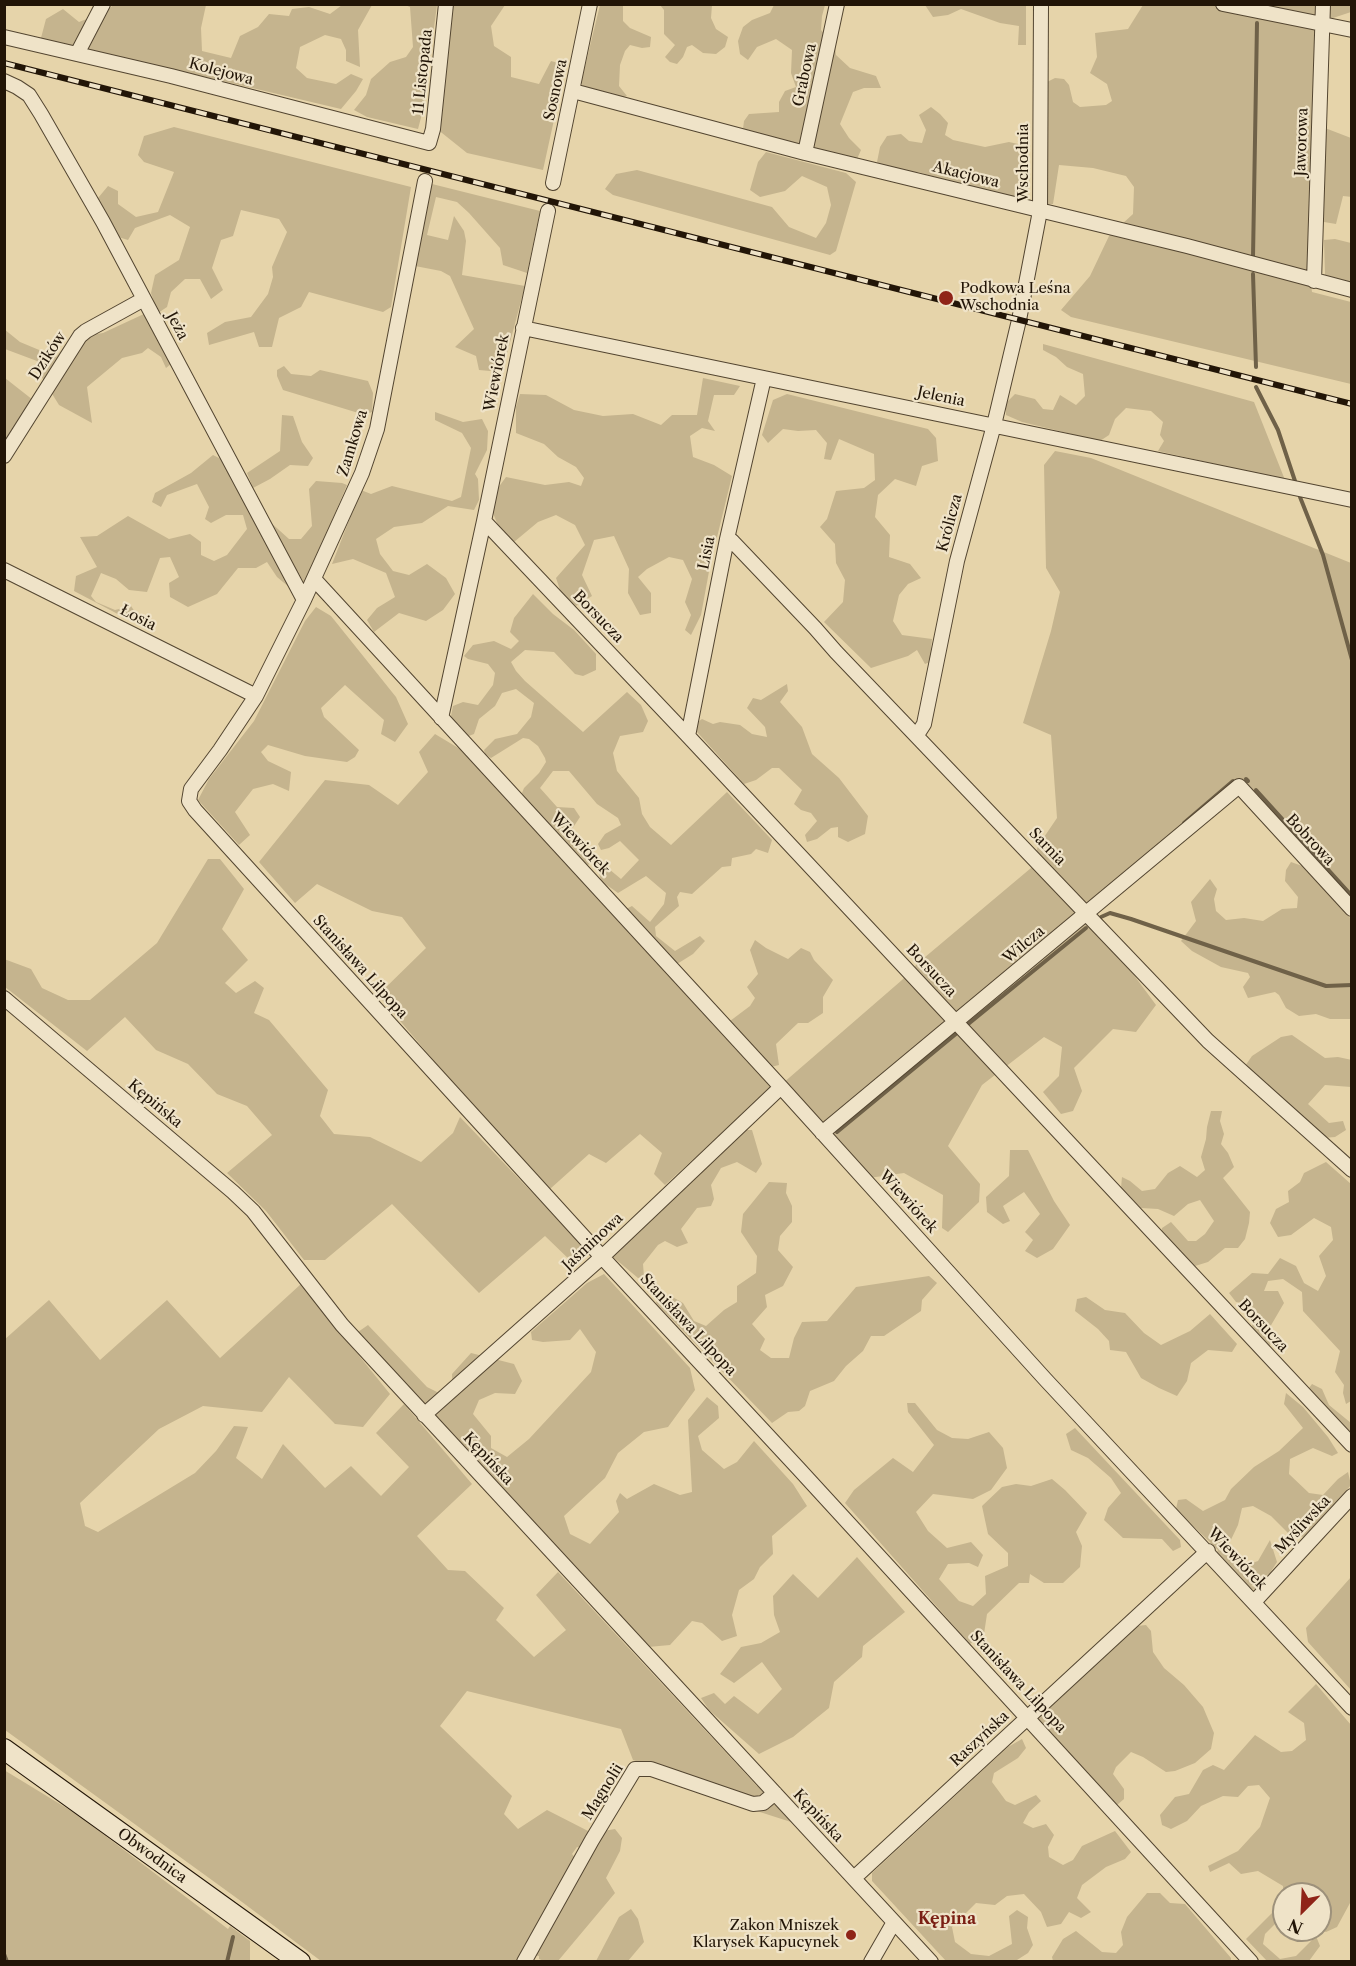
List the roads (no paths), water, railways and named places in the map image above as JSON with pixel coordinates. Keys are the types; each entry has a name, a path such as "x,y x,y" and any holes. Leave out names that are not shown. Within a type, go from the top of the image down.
{"main road":[{"name":"Obwodnica","path":"4,1749 300,1962"}],"street":[{"path":"77,54 103,4"},
{"name":"11 Listopada","path":"429,143 433,129 446,4"},
{"name":"Sosnowa","path":"553,183 590,4"},
{"name":"Grabowa","path":"805,153 837,4"},
{"name":"Wschodnia","path":"1019,320 1040,211 1041,4"},
{"path":"1222,4 1352,30"},
{"name":"Jaworowa","path":"1314,281 1323,4"},
{"name":"Kolejowa","path":"4,37 171,76 429,143"},
{"name":"Jeża","path":"4,81 29,95 103,222 304,600"},
{"name":"Akacjowa","path":"573,91 805,153 1187,246 1352,290"},
{"name":"Zamkowa","path":"256,696 363,473 377,429 425,181"},
{"name":"Wiewiórek","path":"441,718 548,212"},
{"name":"Dzików","path":"4,456 80,336 86,330 144,299"},
{"name":"Królicza","path":"917,735 924,723 957,561 994,425 1019,320"},
{"name":"Jelenia","path":"523,328 1352,500"},
{"name":"Lisia","path":"688,736 727,539 764,378"},
{"name":"Borsucza","path":"484,521 1352,1445"},
{"name":"Sarnia","path":"727,539 756,565 1208,1041 1352,1170"},
{"name":"Łosia","path":"4,570 256,696"},
{"name":"Wiewiórek","path":"314,579 1045,1378 1352,1707"},
{"name":"Stanisława Lilpopa","path":"256,696 220,750 190,789 189,801 602,1257 1028,1717 1251,1962"},
{"name":"Wilcza","path":"822,1133 1239,786 1245,793"},
{"name":"Bobrowa","path":"1245,793 1352,909"},
{"name":"Kępińska","path":"4,998 253,1211 342,1325 931,1962"},
{"name":"Jaśminowa","path":"424,1415 602,1257 781,1087"},
{"name":"Myśliwska","path":"1254,1602 1352,1496"},
{"name":"Raszyńska","path":"854,1878 1208,1551"},
{"name":"Magnolii","path":"524,1962 635,1769 651,1769 753,1804 763,1803 775,1793"},
{"path":"871,1962 894,1922"}],"waterway":[{"path":"1253,257 1257,23"},
{"path":"1253,274 1256,367"},
{"path":"1256,387 1278,430 1295,481"},
{"path":"1300,497 1323,555 1352,660"},
{"path":"1184,823 1233,781"},
{"path":"1256,790 1352,896"},
{"path":"1101,917 1110,913 1131,919 1326,986 1352,985"},
{"path":"967,1025 1086,928"},
{"path":"837,1132 957,1033"},
{"path":"227,1962 233,1937"},
{"path":"4,1954 7,1962"}],"railway":[{"path":"4,63 1352,404"}],"place":[{"name":"Podkowa Leśna Wschodnia","path":"946,298"},
{"name":"Zakon Mniszek Klarysek Kapucynek","path":"851,1935"}],"district":[{"name":"Kępina","path":"947,1919"}]}
